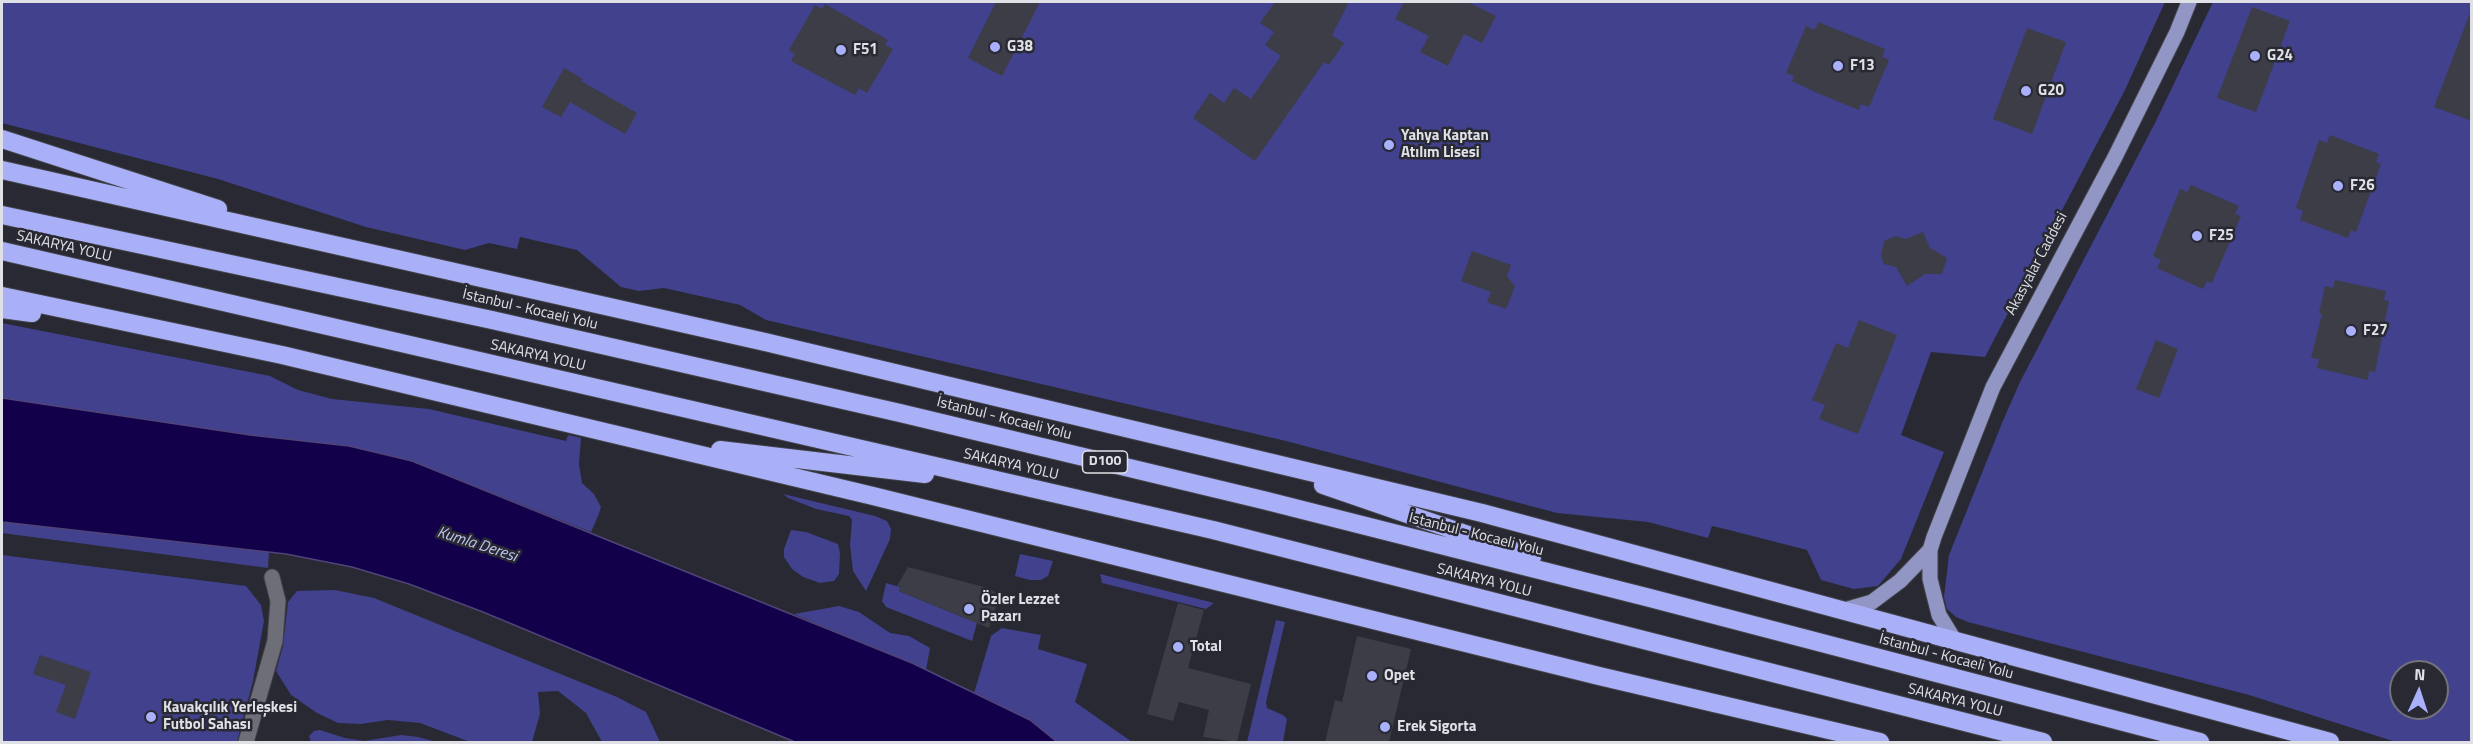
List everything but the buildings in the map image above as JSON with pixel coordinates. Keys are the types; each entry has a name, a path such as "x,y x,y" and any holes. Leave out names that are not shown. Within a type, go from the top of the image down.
{"highway":[{"path":"2,139 340,248"},
{"path":"2,170 765,342 1482,513 2330,742"},
{"name":"İstanbul - Kocaeli Yolu","path":"2,215 492,320 888,410 1650,598 2200,742"},
{"name":"SAKARYA YOLU","path":"2,251 1213,530 2043,742"},
{"path":"2,296 282,355 1599,676 1880,742"},
{"path":"2,309 142,326"},
{"path":"638,440 1016,485"},
{"path":"1220,450 1650,598"}],"main road":[{"name":"Akasyalar Caddesi","path":"1930,550 1993,387 2115,157 2177,32 2189,2"},
{"path":"1841,611 1872,602 1900,581 1930,550"},
{"path":"1930,550 1930,579 1939,615 1955,641"}],"street":[{"path":"246,742 275,641 278,601 272,577"}],"shaded area":[{"path":"2,2 2165,2 2125,90 1985,357 1931,352 1901,435 1944,452 1901,559 1878,586 1854,589 1821,580 1807,550 1725,529 1712,526 1708,538 1648,522 1557,513 1286,441 766,320 740,305 664,288 639,291 621,287 577,250 520,237 517,249 489,243 465,250 366,227 218,179 2,123"},
{"path":"2213,2 2471,2 2471,742 2396,742 2249,695 1956,617 1947,609 1944,597 1949,555 2020,382 2156,121"},
{"path":"2,323 270,376 298,390 332,399 429,409 566,441 568,435 581,438 579,464 582,483 594,494 601,507 591,532 412,461 349,446 250,435 2,398"},
{"path":"783,494 875,516 887,521 891,529 890,539 866,591 853,571 850,545 852,520 849,516 816,509"},
{"path":"2,522 269,552 268,568 2,533"},
{"path":"791,530 806,532 838,544 839,574 834,581 820,583 803,577 792,569 784,557 784,549"},
{"path":"1020,554 1053,561 1048,576 1041,580 1030,580 1015,576"},
{"path":"2,555 246,586 261,605 264,621 253,681 237,742 2,742"},
{"path":"1100,574 1214,603 1206,609 1102,583"},
{"path":"886,583 900,587 899,591 977,623 972,641 886,607 882,601"},
{"path":"335,590 374,598 617,697 646,712 660,742 602,742 586,713 558,691 538,692 540,714 532,742 470,742 420,723 388,720 361,724 338,723 317,713 291,695 276,671 283,646 288,602 297,591"},
{"path":"839,606 859,612 890,633 909,636 930,648 926,670 794,614"},
{"path":"1276,620 1285,622 1266,702 1267,708 1287,719 1283,742 1247,742"},
{"path":"1002,628 1041,635 1038,649 1087,664 1075,702 1132,742 1057,742 1030,720 974,693 991,636"},
{"path":"320,730 364,741 401,735 437,742 311,742 309,736 314,731"}],"water":[{"name":"Kumla Deresi","path":"2,398 250,435 349,446 412,461 912,663 1030,720 1057,742 795,742 483,612 409,584 352,567 286,554 2,522"}],"place":[{"name":"G38","path":"995,47"},
{"name":"F51","path":"841,50"},
{"name":"G24","path":"2255,56"},
{"name":"F13","path":"1838,66"},
{"name":"G20","path":"2026,91"},
{"name":"Yahya Kaptan Atılım Lisesi","path":"1389,145"},
{"name":"F26","path":"2338,186"},
{"name":"F25","path":"2197,236"},
{"name":"F27","path":"2351,331"},
{"name":"Özler Lezzet Pazarı","path":"969,609"},
{"name":"Total","path":"1178,647"},
{"name":"Opet","path":"1372,676"},
{"name":"Kavakçılık Yerleşkesi Futbol Sahası","path":"151,717"},
{"name":"Erek Sigorta","path":"1385,727"}]}
